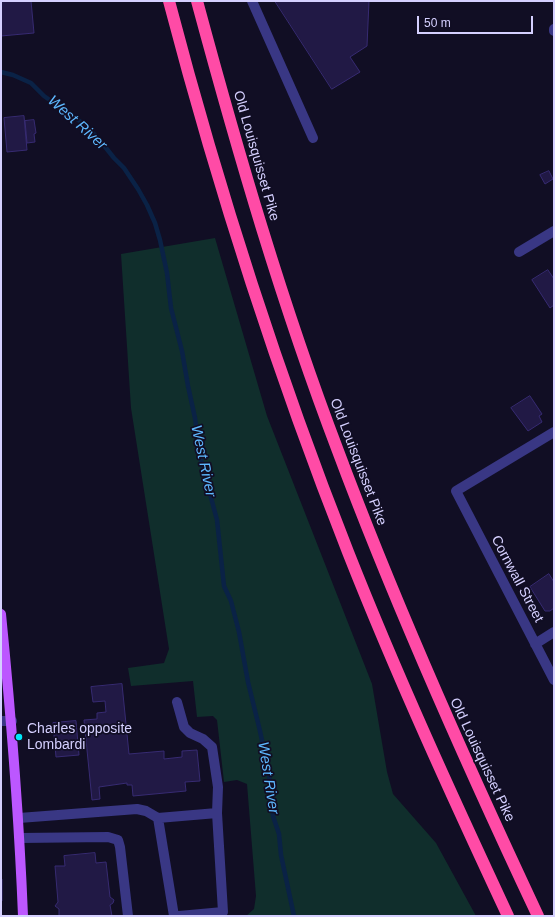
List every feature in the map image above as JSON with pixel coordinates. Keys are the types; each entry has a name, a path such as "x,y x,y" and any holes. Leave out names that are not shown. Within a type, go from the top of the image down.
{"highway":[{"path":"169,1 208,142 236,234 270,341 319,477 393,663 508,916"},
{"name":"Old Louisquisset Pike","path":"197,1 232,129 262,229 281,290 336,449 422,662 464,758 538,916"}],"main road":[{"path":"1,614 12,721 19,818 23,916"}],"street":[{"path":"252,1 313,138"},
{"path":"519,252 554,231"},
{"name":"Cornwall Street","path":"554,432 456,491 554,680"},
{"path":"535,644 554,632"},
{"path":"176,702 184,727 190,733 203,739 212,746 218,787 217,813 223,912 179,916"},
{"path":"1,721 12,721"},
{"path":"19,818 137,809 146,811 158,818 217,813"},
{"path":"158,818 174,916"},
{"path":"20,838 108,837 118,840 128,916"}],"green space":[{"path":"215,238 267,416 372,684 387,772 393,794 436,843 476,916 246,916 254,909 256,896 247,784 237,780 224,782 217,720 213,716 197,717 193,681 131,686 128,668 164,663 169,649 131,408 121,254"}],"building":[{"path":"1,1 31,1 34,33 1,36"},
{"path":"275,1 369,1 367,46 350,57 360,72 332,89"},
{"path":"24,116 27,150 7,152 4,118"},
{"path":"34,120 36,133 34,134 35,142 27,143 25,121"},
{"path":"549,171 553,179 545,184 540,175"},
{"path":"548,270 554,279 554,305 550,308 532,280"},
{"path":"530,396 542,414 539,416 542,422 528,431 511,408"},
{"path":"549,574 554,582 554,608 550,611 545,611 530,587"},
{"path":"122,684 129,754 164,751 164,759 182,757 182,751 197,750 200,781 185,782 186,791 133,796 132,785 127,785 127,783 99,787 100,799 92,800 84,720 97,719 97,713 106,712 105,701 93,702 91,687"},
{"path":"76,721 79,755 56,757 53,723"},
{"path":"95,853 96,863 106,862 110,897 114,900 110,905 112,916 59,916 59,909 55,906 58,902 55,866 65,866 64,856"},
{"path":"1,879 2,901 1,902"}],"waterway":[{"name":"West River","path":"1,72 13,75 31,83 44,96 81,122 98,138 124,168 138,189 155,223 167,273 171,308 182,351 195,418 201,460 217,520 224,586 231,601 239,632 248,682 269,774 273,816 279,834 281,855 294,916"}],"place":[{"name":"Charles opposite Lombardi","path":"19,737"}]}
